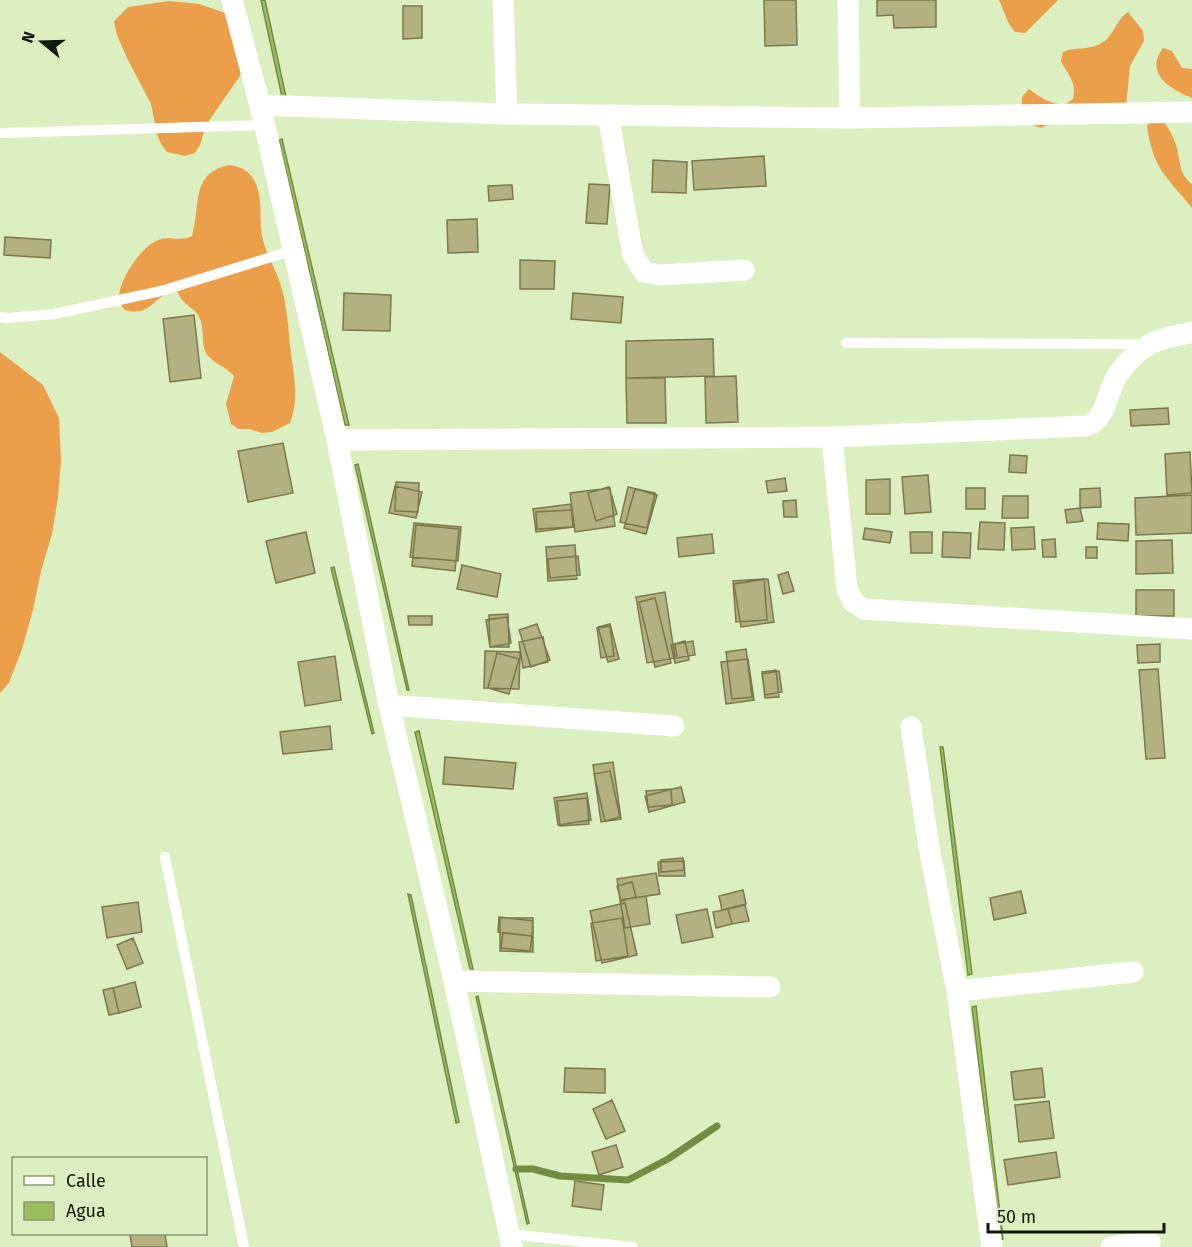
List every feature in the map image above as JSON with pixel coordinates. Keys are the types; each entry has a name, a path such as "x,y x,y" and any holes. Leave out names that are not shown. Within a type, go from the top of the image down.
{"street":[{"path":"232,0 262,115 337,440 389,705 511,1240"},
{"path":"503,0 507,114"},
{"path":"848,0 850,118"},
{"path":"262,115 507,114 850,118 1192,112"},
{"path":"608,115 633,255 644,272 660,275 744,270"},
{"path":"337,440 832,437 1086,426 1096,423 1113,385 1128,362 1148,344 1192,333"},
{"path":"832,437 847,589 853,602 864,609 1192,629"},
{"path":"389,705 674,726"},
{"path":"911,727 929,847 957,991 992,1247"},
{"path":"957,991 1133,972"},
{"path":"453,981 770,987"},
{"path":"1111,1247 1150,1242"}],"lane":[{"path":"3,133 262,115"},
{"path":"0,317 54,314 161,291 294,250"},
{"path":"846,342 1148,344"},
{"path":"165,857 244,1247"},
{"path":"511,1240 633,1247"}],"shaded area":[{"path":"999,0 1058,0 1025,33 1015,32"},
{"path":"169,1 199,4 228,14 243,68 240,76 206,125 195,153 185,156 167,152 161,144 151,104 126,56 114,21 128,7"},
{"path":"1128,12 1143,31 1144,41 1130,66 1126,106 1058,120 1041,128 1032,125 1022,107 1022,97 1029,89 1045,100 1059,104 1064,105 1073,99 1073,83 1061,61 1063,52 1090,47 1105,41"},
{"path":"1163,48 1172,51 1182,68 1192,69 1192,98 1168,85 1158,73 1156,66"},
{"path":"1153,118 1162,120 1174,138 1182,171 1192,184 1192,208 1157,162 1147,126"},
{"path":"230,165 248,172 258,189 263,240 280,283 286,306 295,384 295,404 290,423 272,432 262,433 239,429 231,424 226,404 234,376 208,356 204,348 200,319 195,311 182,300 177,291 163,296 142,311 125,310 120,302 119,295 125,277 143,251 161,239 182,239 192,236 199,192 203,183 208,175 217,169"},
{"path":"0,352 43,385 59,418 61,461 52,534 33,610 9,683 0,693"}],"water":[{"path":"261,0 265,0 286,97 282,97"},
{"path":"282,139 349,425 345,425 279,140"},
{"path":"358,464 409,690 407,690 355,465"},
{"path":"334,567 374,733 372,734 331,568"},
{"path":"419,731 473,969 470,969 415,732"},
{"path":"940,747 943,747 972,974 968,975"},
{"path":"408,894 411,895 459,1122 456,1123"},
{"path":"478,996 529,1223 527,1224 476,997"},
{"path":"976,1006 1003,1239 1000,1240 972,1007"}],"building":[{"path":"764,0 796,0 797,45 765,46"},
{"path":"877,0 936,0 936,27 894,28 893,15 877,16"},
{"path":"403,6 422,6 422,38 403,39"},
{"path":"764,156 766,186 694,190 692,161"},
{"path":"653,160 687,162 686,193 652,192"},
{"path":"589,184 610,185 607,224 586,223"},
{"path":"512,185 513,199 489,201 488,186"},
{"path":"477,219 478,252 448,253 447,220"},
{"path":"5,237 51,240 50,258 4,255"},
{"path":"520,260 555,261 554,289 520,289"},
{"path":"344,293 391,295 390,331 343,330"},
{"path":"573,293 623,297 621,323 571,319"},
{"path":"194,315 201,378 170,382 163,319"},
{"path":"713,339 714,376 626,378 626,341"},
{"path":"736,376 738,422 706,423 705,377"},
{"path":"626,378 665,378 666,423 627,423"},
{"path":"1168,408 1169,424 1131,426 1130,410"},
{"path":"283,443 293,493 248,502 238,451"},
{"path":"1190,452 1192,493 1167,495 1165,454"},
{"path":"1010,455 1027,456 1026,473 1009,472"},
{"path":"928,475 931,512 905,514 902,477"},
{"path":"785,478 787,491 768,493 766,481"},
{"path":"890,479 890,514 866,514 866,480"},
{"path":"396,482 419,483 418,512 395,511"},
{"path":"395,486 422,492 416,518 389,513"},
{"path":"609,487 617,514 596,521 588,493"},
{"path":"628,487 655,493 647,528 620,522"},
{"path":"610,488 615,526 575,532 570,493"},
{"path":"966,488 985,488 985,509 966,509"},
{"path":"1100,488 1101,507 1080,508 1080,489"},
{"path":"635,489 657,495 646,534 624,528"},
{"path":"1192,495 1192,533 1136,535 1135,498"},
{"path":"1003,496 1028,496 1028,518 1002,518"},
{"path":"796,500 797,517 784,517 783,501"},
{"path":"571,504 573,527 536,532 533,509"},
{"path":"1080,508 1083,521 1067,523 1065,510"},
{"path":"572,510 573,527 537,529 536,512"},
{"path":"980,522 1005,523 1004,550 978,549"},
{"path":"414,523 461,527 458,561 410,557"},
{"path":"1098,523 1129,524 1128,541 1097,539"},
{"path":"416,525 459,529 455,571 412,566"},
{"path":"1034,527 1035,549 1012,550 1011,528"},
{"path":"865,528 892,532 890,543 863,539"},
{"path":"306,532 315,573 276,583 266,541"},
{"path":"910,532 932,532 932,553 911,553"},
{"path":"943,532 971,533 970,558 942,557"},
{"path":"712,534 714,553 679,557 677,538"},
{"path":"1055,539 1056,557 1043,557 1042,540"},
{"path":"1172,540 1173,573 1136,574 1136,541"},
{"path":"575,545 577,579 548,581 546,547"},
{"path":"1086,547 1097,547 1097,558 1086,558"},
{"path":"578,556 580,575 550,578 548,559"},
{"path":"462,565 501,574 497,597 457,589"},
{"path":"788,572 794,591 783,594 778,575"},
{"path":"764,579 767,620 736,622 733,581"},
{"path":"768,579 774,622 741,627 734,584"},
{"path":"1136,590 1174,590 1174,616 1136,616"},
{"path":"665,592 675,658 647,663 636,597"},
{"path":"655,598 671,663 655,667 639,602"},
{"path":"508,614 509,647 490,647 489,615"},
{"path":"408,616 432,616 432,625 409,625"},
{"path":"507,617 511,643 490,647 486,620"},
{"path":"537,624 550,660 531,667 519,630"},
{"path":"610,624 619,659 608,662 598,627"},
{"path":"610,626 614,656 601,658 597,628"},
{"path":"543,637 548,662 523,668 519,642"},
{"path":"685,641 689,660 675,663 671,645"},
{"path":"693,641 695,655 677,658 675,644"},
{"path":"1160,644 1160,662 1138,663 1137,645"},
{"path":"746,649 752,697 732,699 726,652"},
{"path":"485,651 520,652 519,689 484,688"},
{"path":"497,653 519,659 509,694 488,688"},
{"path":"335,656 341,700 305,706 298,662"},
{"path":"748,659 754,700 726,704 721,662"},
{"path":"1158,669 1165,758 1146,759 1139,670"},
{"path":"776,670 779,697 765,698 762,672"},
{"path":"779,671 782,692 765,695 762,674"},
{"path":"330,726 332,749 283,754 280,732"},
{"path":"445,757 516,763 513,789 443,784"},
{"path":"613,762 621,819 601,822 593,765"},
{"path":"610,771 620,817 605,821 594,774"},
{"path":"681,787 685,802 649,812 645,796"},
{"path":"671,789 672,805 648,807 646,791"},
{"path":"587,793 591,820 558,825 554,798"},
{"path":"587,798 589,824 560,826 557,801"},
{"path":"683,858 684,870 661,872 661,860"},
{"path":"684,861 685,876 659,876 658,862"},
{"path":"656,873 660,894 620,900 617,879"},
{"path":"632,882 636,897 621,901 617,886"},
{"path":"743,890 746,904 722,910 719,896"},
{"path":"1021,891 1026,913 994,920 990,898"},
{"path":"646,896 650,924 625,928 620,900"},
{"path":"138,902 142,932 107,938 102,907"},
{"path":"625,903 637,955 602,963 590,911"},
{"path":"745,905 749,921 732,924 728,909"},
{"path":"707,909 713,937 682,943 676,915"},
{"path":"728,909 732,924 716,928 713,912"},
{"path":"499,917 533,921 532,936 498,932"},
{"path":"500,918 533,918 533,952 500,951"},
{"path":"622,918 628,956 596,961 591,923"},
{"path":"503,933 532,936 530,951 501,948"},
{"path":"133,938 143,963 127,969 117,945"},
{"path":"135,982 141,1007 119,1013 113,988"},
{"path":"113,988 119,1013 109,1015 103,990"},
{"path":"565,1068 605,1069 605,1093 564,1092"},
{"path":"1042,1068 1045,1097 1014,1100 1011,1072"},
{"path":"612,1100 625,1131 606,1139 593,1109"},
{"path":"1049,1101 1054,1138 1019,1142 1015,1105"},
{"path":"616,1145 623,1167 599,1175 592,1152"},
{"path":"1056,1152 1060,1177 1008,1185 1004,1160"},
{"path":"575,1181 604,1185 601,1210 572,1206"},
{"path":"130,1235 165,1235 167,1247 132,1247"}],"waterway":[{"path":"516,1169 533,1169 560,1176 628,1180 668,1159 717,1126"}]}
